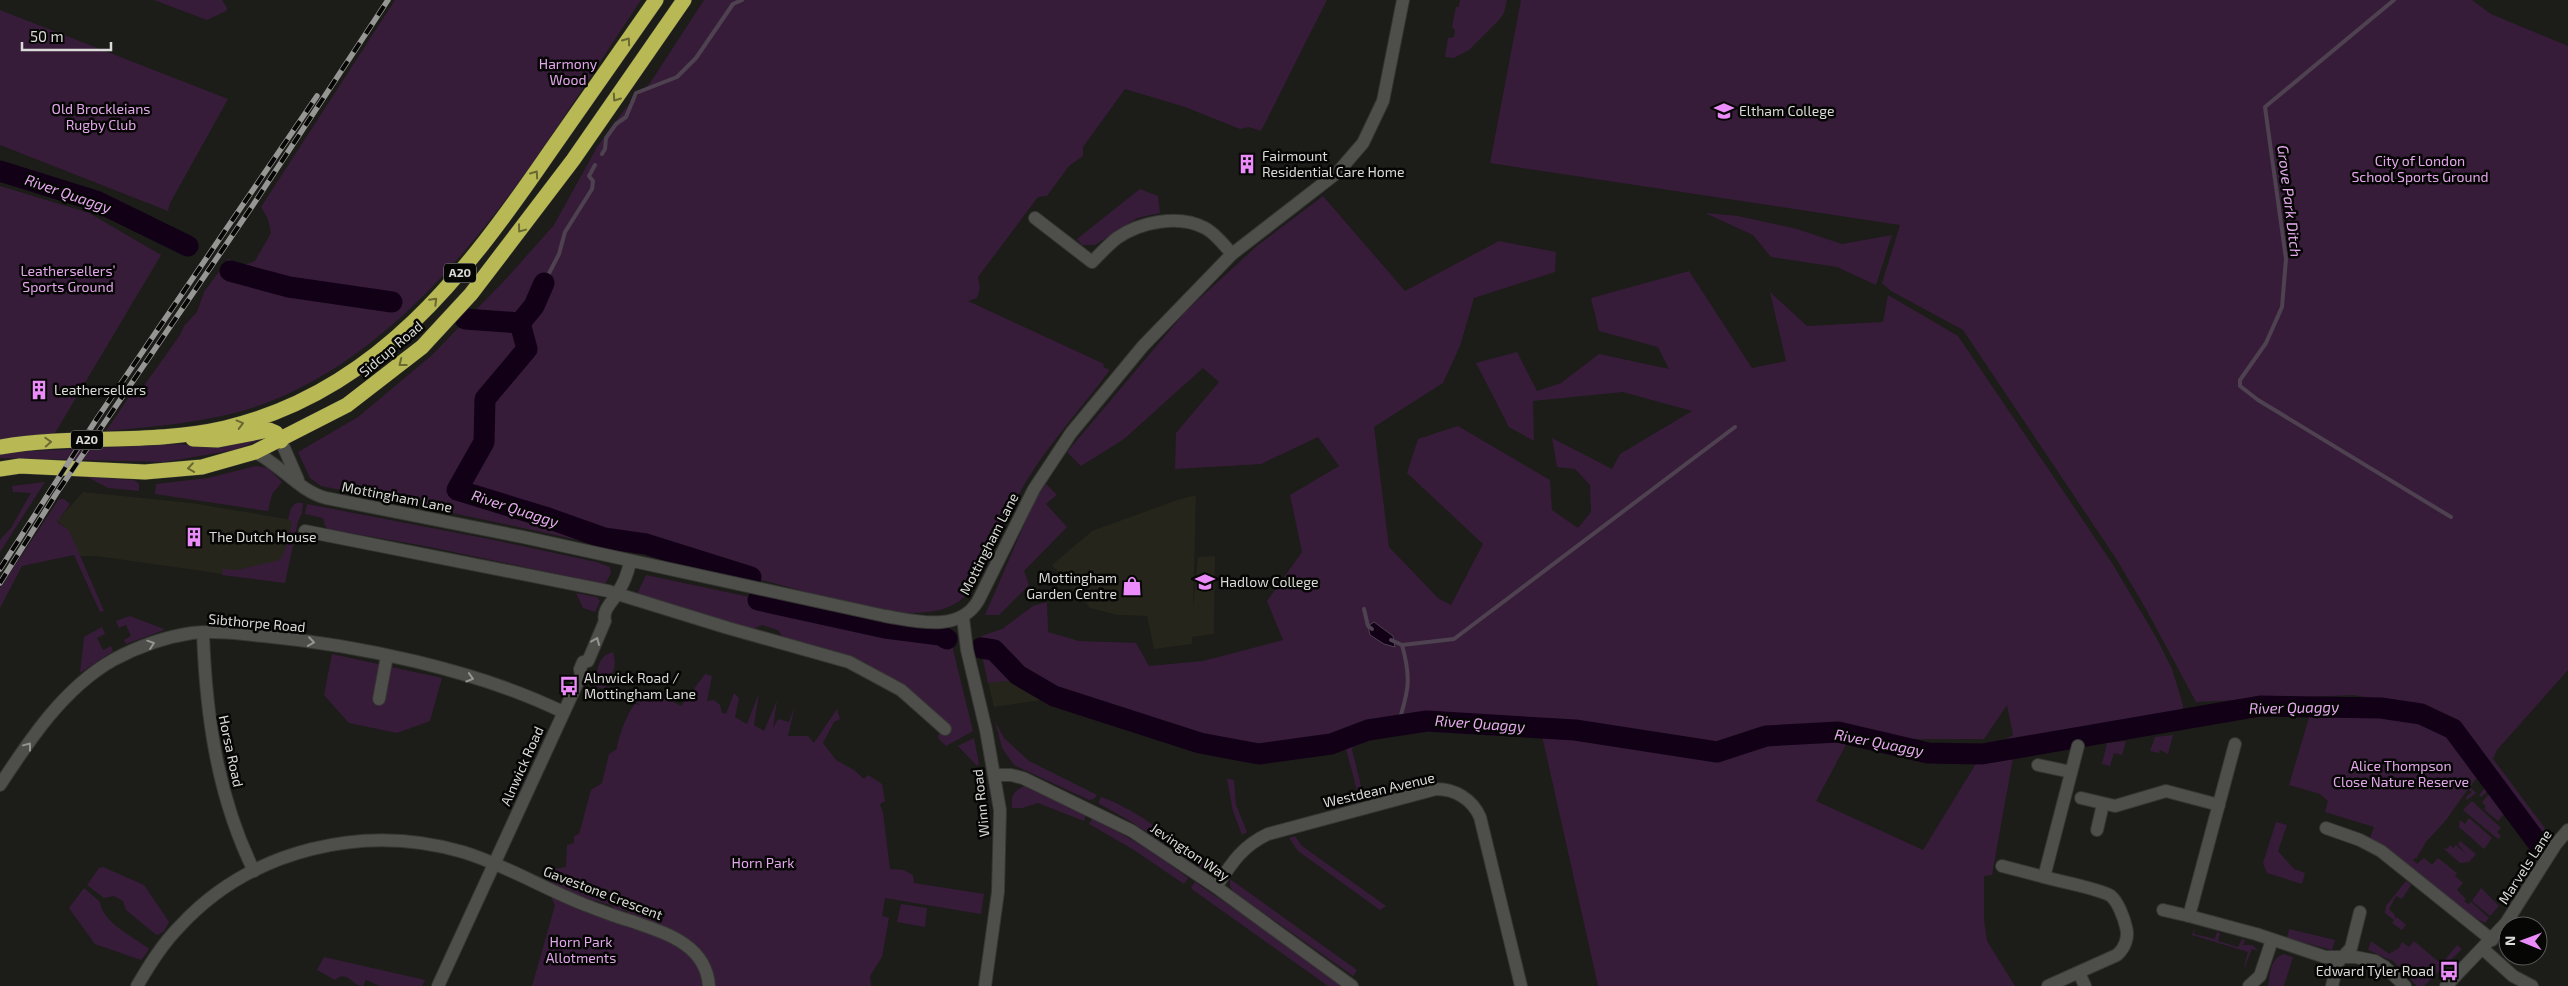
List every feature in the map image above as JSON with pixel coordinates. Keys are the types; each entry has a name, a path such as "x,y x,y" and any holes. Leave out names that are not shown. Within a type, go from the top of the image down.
{"highway":[{"name":"Sidcup Road","path":"0,447 175,436 225,428 251,420 309,396 336,382 380,351 411,324 476,255 656,0"},
{"name":"Sidcup Road","path":"0,469 20,466 145,472 202,467 255,452 281,441 347,405 422,347 459,308 573,160 684,0"},
{"path":"175,436 213,441 269,430 276,433 281,441"}],"street":[{"name":"Mottingham Lane","path":"255,452 277,464 308,492 326,498 523,537 630,562 885,616 931,622 963,618 975,606 1034,489 1071,433 1143,346 1232,254 1338,172 1363,143 1383,101 1403,0"},
{"path":"1035,218 1092,262 1117,238 1150,223 1171,220 1206,228 1232,254"},
{"path":"281,441 300,484"},
{"path":"305,531 618,594 728,628 849,662 901,690 945,729"},
{"name":"Alnwick Road","path":"438,986 581,675 580,668 583,662 588,661 610,603 618,594 630,562"},
{"name":"Winn Road","path":"963,618 967,650 995,775 1000,810 1000,857 995,919 985,986"},
{"name":"Sibthorpe Road","path":"0,785 53,712 82,682 113,660 138,648 164,639 203,633 278,638 387,656 448,671 507,689 563,712"},
{"name":"Horsa Road","path":"203,633 207,708 215,756 232,816 254,871"},
{"path":"378,699 387,656"},
{"path":"2189,916 2235,744"},
{"path":"2044,877 2078,746"},
{"path":"2038,765 2071,772"},
{"name":"Jevington Way","path":"995,775 1011,775 1023,778 1092,809 1132,831 1216,887 1352,986"},
{"name":"Westdean Avenue","path":"1216,887 1240,852 1251,842 1268,834 1436,790 1449,791 1469,801 1480,817 1521,986"},
{"path":"2081,798 2103,804 2119,805 2166,791 2219,804"},
{"path":"2097,830 2103,804"},
{"path":"2326,828 2376,848 2410,874 2487,945 2513,976 2532,986"},
{"name":"Marvels Lane","path":"2446,986 2487,945 2521,902 2545,862 2568,830"},
{"name":"Gavestone Crescent","path":"136,986 181,924 217,893 254,871 289,855 327,845 385,840 408,841 446,848 494,864 558,894 664,932 684,942 698,955 708,974 708,986"},
{"path":"2002,866 2109,895 2117,904 2125,922 2127,935 2120,952 2079,974 2048,986"},
{"path":"2163,910 2272,940 2325,957 2366,958 2380,963 2405,986"},
{"path":"2332,986 2338,962 2351,948 2360,912"},
{"path":"2249,986 2260,976 2272,940"},
{"path":"2079,974 2085,986"}],"shaded area":[{"path":"83,492 192,503 298,521 285,583 96,556 79,556 69,530 57,521"},
{"name":"Mottingham Garden Centre","path":"1196,495 1193,608 1198,557 1215,556 1214,634 1192,637 1192,644 1154,649 1147,616 1117,615 1090,608 1052,565 1092,531"},
{"path":"1374,622 1393,636 1395,647 1384,644 1370,635 1368,626"},
{"path":"982,658 1033,690 1049,699 994,707"}],"green space":[{"path":"154,0 222,0 227,8 226,11 207,20"},
{"name":"Harmony Wood","path":"395,0 641,0 564,117 522,177 477,236 429,290 376,338 318,378 255,407 200,420 106,431 129,397 143,387 180,335 184,326 197,312 204,292 228,259 244,265 255,261 271,233 268,219 261,207"},
{"path":"704,0 1327,0 1261,131 1249,127 1240,129 1185,107 1125,89 1083,147 1083,156 1069,166 1047,196 1038,197 978,277 980,288 977,298 968,301 1104,364 1103,367 1110,370 1039,462 1013,505 987,563 972,588 959,601 946,608 911,613 873,609 774,583 321,486 310,478 298,452 358,417 431,356 505,280 554,225 597,147 625,109 650,83"},
{"path":"1460,0 1507,0 1504,13 1499,20 1469,50 1454,58 1445,57 1448,38 1454,37 1455,30 1452,27 1456,7 1459,7"},
{"name":"City of London School Sports Ground","path":"1521,0 2472,0 2491,14 2568,46 2568,670 2497,750 2493,759 2550,835 2542,841 2540,839 2454,726 2421,711 2421,706 2375,701 2375,698 2352,695 2196,702 2146,609 2117,560 1963,330 1891,291 1882,283 1900,225 1490,163"},
{"name":"Old Brockleians Rugby Club","path":"0,10 228,99 170,203 168,211 0,145"},
{"name":"Leathersellers’ Sports Ground","path":"0,186 89,213 161,255 52,438 0,441"},
{"path":"1140,189 1158,196 1160,213 1137,218 1095,245 1082,245 1077,239"},
{"path":"1323,196 1405,291 1499,241 1556,252 1555,272 1474,298 1460,346 1443,383 1374,427 1389,547 1438,598 1451,605 1483,544 1407,473 1418,439 1458,426 1550,480 1552,510 1578,528 1591,512 1590,485 1575,469 1557,467 1552,438 1612,469 1620,454 1692,411 1623,392 1533,401 1534,441 1509,427 1476,363 1517,352 1537,391 1561,383 1599,354 1669,369 1658,347 1599,331 1591,298 1689,271 1752,368 1786,361 1770,292 1807,326 1883,322 1888,295 1958,336 2112,563 2156,637 2172,669 2183,705 2183,716 1984,754 2013,758 1992,875 1984,876 1984,920 1987,941 2015,986 1598,986 1543,740 1538,733 1425,720 1361,737 1362,744 1353,747 1352,750 1364,797 1359,798 1346,749 1342,747 1299,759 1295,750 1301,748 1259,754 1200,743 1052,699 1017,680 988,683 981,648 981,636 1002,629 1033,606 1047,602 1048,632 1079,641 1136,643 1149,666 1203,661 1283,640 1267,601 1302,552 1290,495 1339,466 1318,437 1261,464 1175,469 1176,433 1219,382 1203,368 1124,439 1081,466 1067,452 1186,311 1258,245","holes":["2007,705 2013,735 1982,754 1923,850 1816,801 1856,726 1907,739 1984,739"]},
{"path":"1705,213 1738,216 1797,229 1842,244 1892,235 1876,285 1837,267 1771,257 1753,235"},
{"path":"268,437 234,450 165,462 0,458 0,454 11,452 181,444 198,446"},
{"path":"256,466 268,468 282,482 272,494 268,511 155,494 156,484 208,478"},
{"path":"87,477 134,480 139,484 139,491 108,488"},
{"path":"45,482 0,552 0,540 11,528 31,493 13,492 12,486"},
{"path":"1046,484 1057,495 1046,504 1067,527 1024,571 1029,585 999,615 985,615 1034,502"},
{"path":"59,499 64,499 70,504 57,522 69,530 104,611 100,612 74,555 22,566 0,608 0,588"},
{"path":"296,503 303,503 302,513 298,521 285,583 222,575 223,569 237,570 280,560 286,548 292,522 288,519 291,508"},
{"path":"307,504 596,562 610,567 611,573 605,584 430,547 328,529 323,518 305,514"},
{"path":"646,575 886,626 949,633 973,731 946,746 938,738 939,732 943,729 928,708 929,706 905,686 876,671 865,662 783,638 778,630 762,625 753,629 637,594"},
{"path":"576,593 597,597 600,601 595,612 583,608"},
{"path":"130,616 164,630 126,644 124,640 131,636 126,625 119,628 116,621"},
{"path":"102,627 105,634 97,638 103,650 111,646 113,651 80,673 84,637"},
{"path":"613,652 615,664 613,671 606,681 599,681 596,676 598,667 605,656"},
{"path":"332,654 442,678 430,721 397,733 349,723 324,695"},
{"name":"Horn Park","path":"705,674 712,676 707,701 714,700 720,705 722,713 726,714 734,693 739,698 735,717 747,724 759,693 754,725 764,731 777,700 773,728 778,719 789,722 795,705 788,736 808,736 814,743 837,709 840,719 834,722 823,743 836,760 854,770 864,779 868,775 882,784 885,801 880,804 883,813 890,869 904,870 913,875 914,883 984,894 981,914 885,898 882,916 889,918 882,957 870,976 871,986 532,986 555,905 552,898 550,878 554,869 566,867 567,845 574,843 574,836 579,834 591,790 602,783 609,754 617,749 623,726 632,708 635,704 642,705 591,684 592,681 643,701 652,693 663,692 672,701 681,706","holes":["579,896 613,906 615,910 628,911 620,925 599,917 600,914"]},
{"name":"Alice Thompson Close Nature Reserve","path":"2337,709 2381,711 2425,719 2451,732 2463,745 2481,772 2470,787 2476,793 2467,800 2466,797 2472,792 2468,789 2446,820 2426,842 2416,859 2413,860 2417,864 2424,858 2432,865 2438,858 2457,873 2455,876 2463,883 2457,890 2466,899 2464,901 2468,904 2471,902 2489,918 2485,923 2470,915 2388,848 2370,838 2374,827 2325,812 2328,801 2320,794 2289,785 2311,711"},
{"path":"995,721 1004,738 1029,761 1097,795 1094,799 1089,800 1014,765 1002,748"},
{"path":"2173,735 2168,754 2160,750 2159,753 2150,751 2155,737"},
{"path":"974,738 979,764 977,766 958,746"},
{"path":"2126,741 2122,755 2114,753 2110,766 2102,764 2107,743"},
{"path":"1227,779 1234,780 1236,805 1247,832 1242,835 1233,811"},
{"path":"2490,782 2509,808 2498,821 2484,809 2486,807 2482,802 2489,794 2487,792 2481,797 2479,795"},
{"path":"1024,786 1086,815 1084,821 1038,803 1022,808 1012,808 1013,794"},
{"path":"1101,797 1144,819 1217,871 1210,873 1204,870 1130,821 1098,803"},
{"path":"2472,801 2501,828 2497,832 2501,836 2498,839 2463,810"},
{"path":"1092,818 1141,845 1176,869 1188,878 1184,884 1134,850 1089,824"},
{"path":"2469,818 2492,838 2484,849 2459,827 2460,820 2465,824"},
{"path":"2276,822 2287,825 2278,851 2294,869 2305,873 2302,884 2267,873 2263,863"},
{"path":"1295,836 1302,846 1386,906 1380,910 1298,851 1289,838"},
{"path":"2460,841 2476,854 2469,862 2460,863 2443,848 2447,849 2450,845 2453,848 2456,845 2466,854 2458,844"},
{"path":"103,867 144,885 169,922 164,931 158,935 154,933 126,910 123,901 114,896 104,898 87,885 99,868"},
{"path":"1230,879 1357,970 1353,976 1233,891 1230,886"},
{"path":"2406,881 2411,885 2402,899 2396,896 2389,909 2395,915 2395,919 2397,917 2406,925 2402,930 2392,923 2394,920 2385,913 2386,906"},
{"path":"1195,882 1311,962 1341,986 1328,986 1193,890 1191,887"},
{"path":"84,888 100,902 106,916 112,922 148,948 148,951 141,960 95,944 69,908"},
{"path":"2481,888 2499,906 2490,916 2472,901"},
{"path":"901,904 927,908 925,927 897,922"},
{"path":"2195,928 2194,934 2215,939 2217,932 2220,933 2218,941 2238,947 2242,939 2245,940 2243,945 2252,945 2259,951 2252,949 2243,971 2248,952 2192,935"},
{"path":"2289,929 2335,940 2332,950 2287,938"},
{"path":"2371,941 2389,954 2399,948 2402,942 2409,947 2414,941 2441,964 2441,959 2444,961 2457,945 2462,949 2424,986 2417,986 2393,961 2368,950"},
{"path":"2283,954 2293,957 2284,986 2268,986 2273,964"},
{"path":"324,957 425,980 422,986 380,986 366,980 363,986 355,984 343,976 335,980 317,970"}],"waterway":[{"path":"602,154 605,149 606,138 616,124 626,117 636,93 677,77 696,58 733,4 742,0"},
{"name":"Grove Park Ditch","path":"2394,0 2265,107 2286,259 2282,307 2266,343 2240,380 2240,386 2258,400 2451,517"},
{"path":"544,283 559,254 565,232 592,189 593,181 589,176 595,165"},
{"name":"River Quaggy","path":"0,171 96,201 188,246"},
{"name":"River Quaggy","path":"230,271 289,287 392,302"},
{"path":"520,323 534,306 544,283"},
{"name":"River Quaggy","path":"465,319 520,323"},
{"name":"River Quaggy","path":"520,323 527,349 485,399 484,442 457,490 545,517 604,538 646,544 751,577"},
{"path":"1398,725 1408,686 1407,668 1402,645 1454,639 1735,427"},
{"name":"River Quaggy","path":"758,600 885,628 940,635 947,639"},
{"path":"1364,609 1368,626 1372,629"},
{"path":"1391,640 1402,645"},
{"name":"River Quaggy","path":"981,648 994,650 1018,675 1054,696 1200,743 1259,754 1331,744 1368,730 1427,721 1575,730 1717,752 1766,736 1838,732 1928,753 1982,754 2260,706 2381,708 2421,714 2453,729 2537,842"},
{"name":"River Quaggy","path":"2342,708 2349,701"}],"railway":[{"path":"0,583 56,494 253,205 388,0"},
{"path":"0,569 96,420 317,96"}],"place":[{"name":"Eltham College","path":"1724,111"},
{"name":"Fairmount Residential Care Home","path":"1247,164"},
{"name":"Leathersellers","path":"39,390"},
{"name":"The Dutch House","path":"194,537"},
{"name":"Hadlow College","path":"1205,582"},
{"name":"Mottingham Garden Centre","path":"1132,586"},
{"name":"Alnwick Road / Mottingham Lane","path":"569,686"},
{"name":"Edward Tyler Road","path":"2449,971"}],"park label":[{"name":"Horn Park Allotments","path":"581,950"}]}
